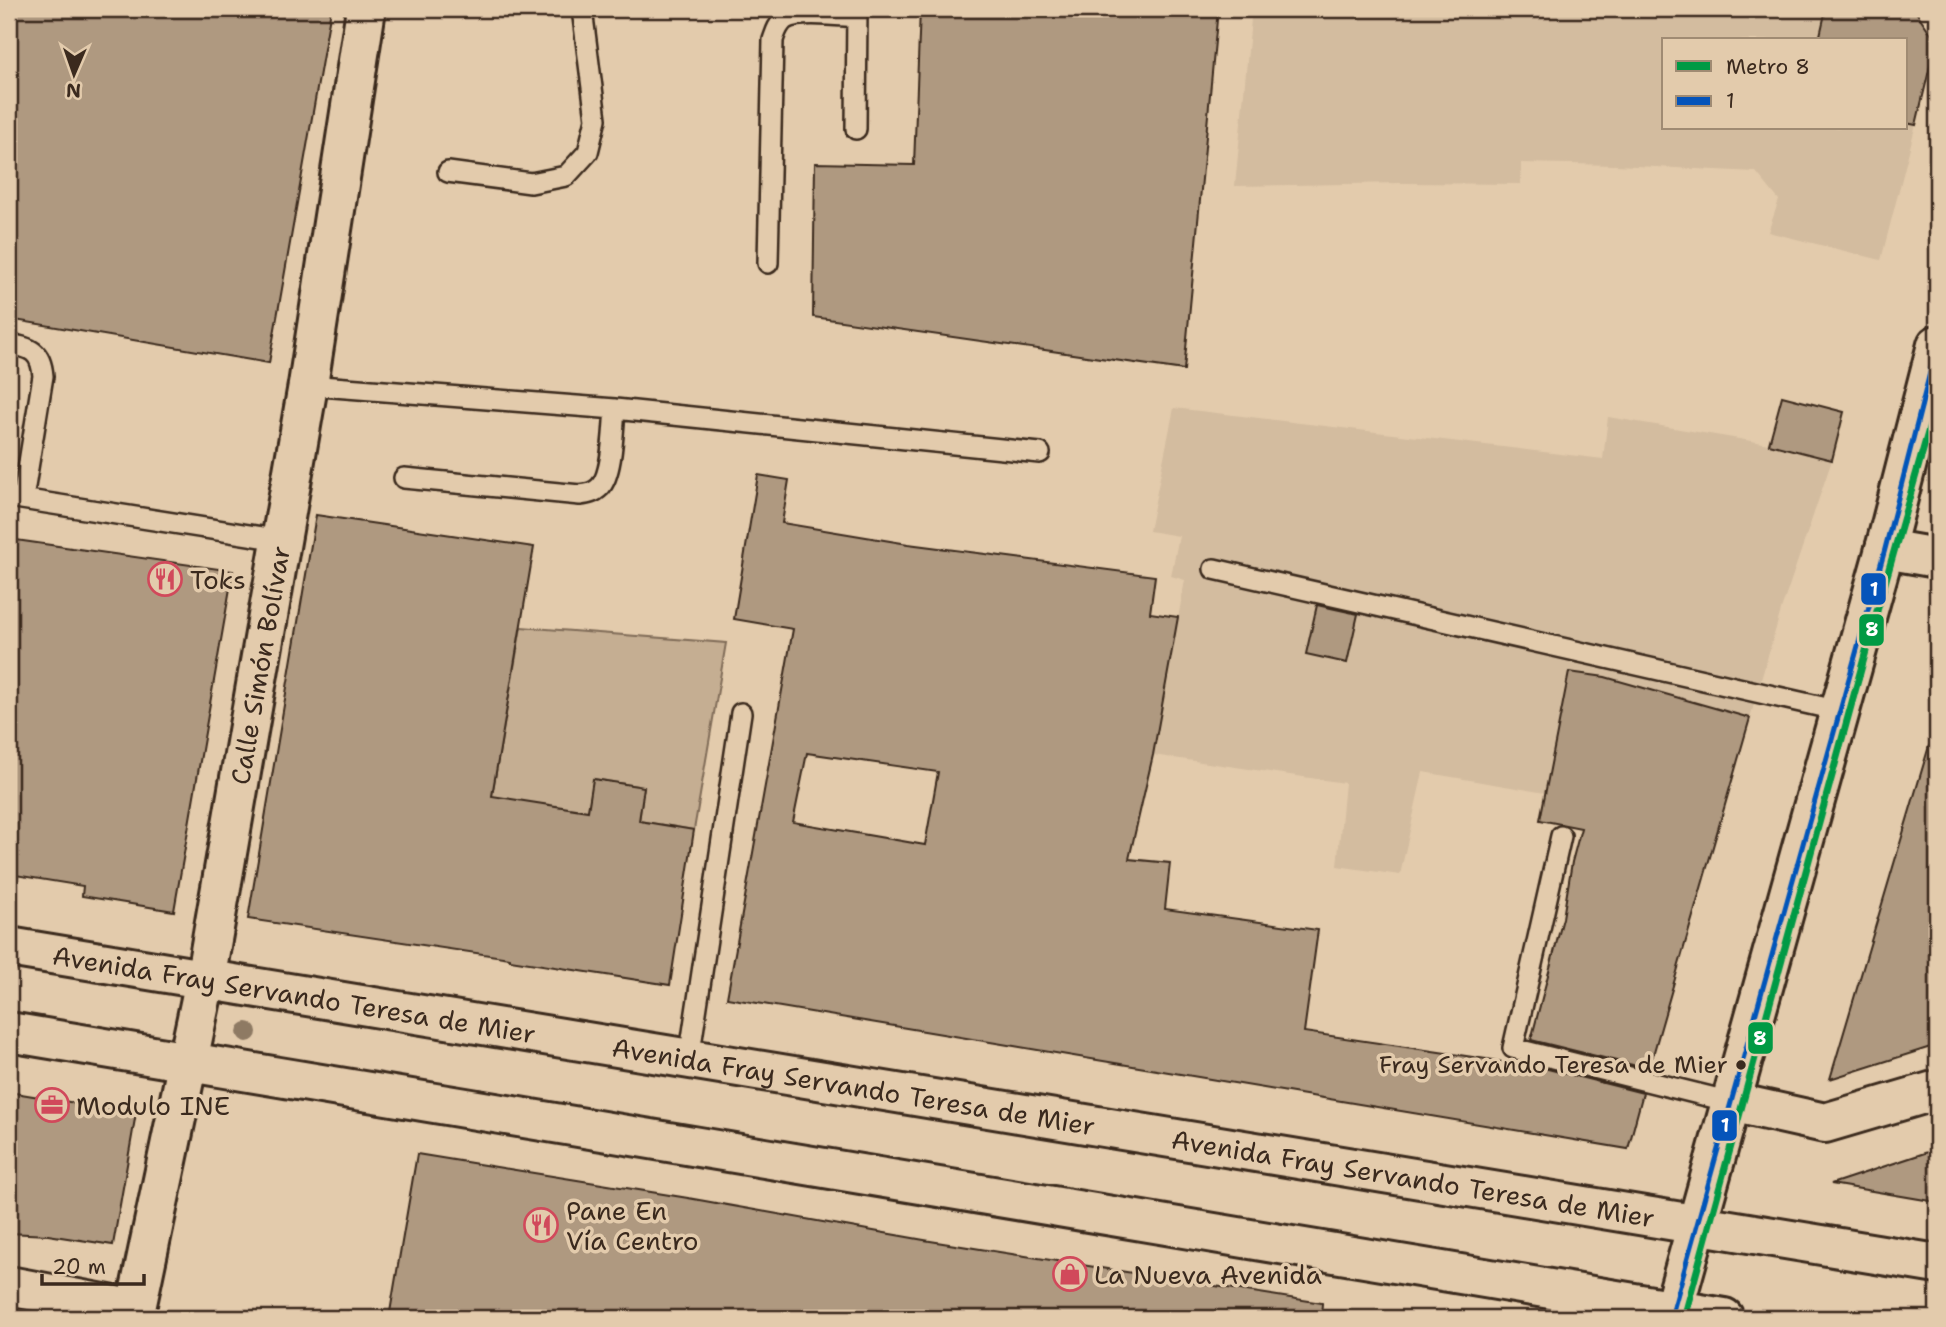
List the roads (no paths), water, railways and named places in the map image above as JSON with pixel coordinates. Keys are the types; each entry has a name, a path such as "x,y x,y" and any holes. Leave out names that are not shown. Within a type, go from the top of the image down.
{"main road":[{"name":"Calle Simón Bolívar","path":"135,1314 205,980 307,385 366,9"},
{"path":"1672,1314 1885,549 1937,345"},
{"path":"1885,549 1937,558"},
{"name":"Avenida Fray Servando Teresa de Mier","path":"9,947 1937,1264"},
{"path":"9,1032 1672,1314 1724,1318"},
{"path":"1731,1102 1825,1123 1937,1090"},
{"path":"9,1286 135,1314"}],"lane":[{"path":"448,172 531,183 566,176 588,152 596,119 582,9"},
{"path":"768,263 773,40 777,27 786,18 857,13 856,129"},
{"path":"9,344 34,352 42,362 43,376 16,498 281,540"},
{"path":"307,385 615,409 1040,453"},
{"path":"404,478 580,495 592,493 602,485 608,472 615,409"},
{"path":"1214,569 1840,711"},
{"path":"689,1059 741,713"},
{"path":"1561,836 1513,1048 1731,1102"}],"metro line":[{"name":"8","path":"1684,1318 1937,401"}],"place":[{"name":"Toks","path":"165,579"},
{"name":"Fray Servando Teresa de Mier","path":"1741,1065"},
{"name":"Modulo INE","path":"52,1105"},
{"name":"Pane En Vía Centro","path":"541,1225"},
{"name":"La Nueva Avenida","path":"1070,1274"}]}
